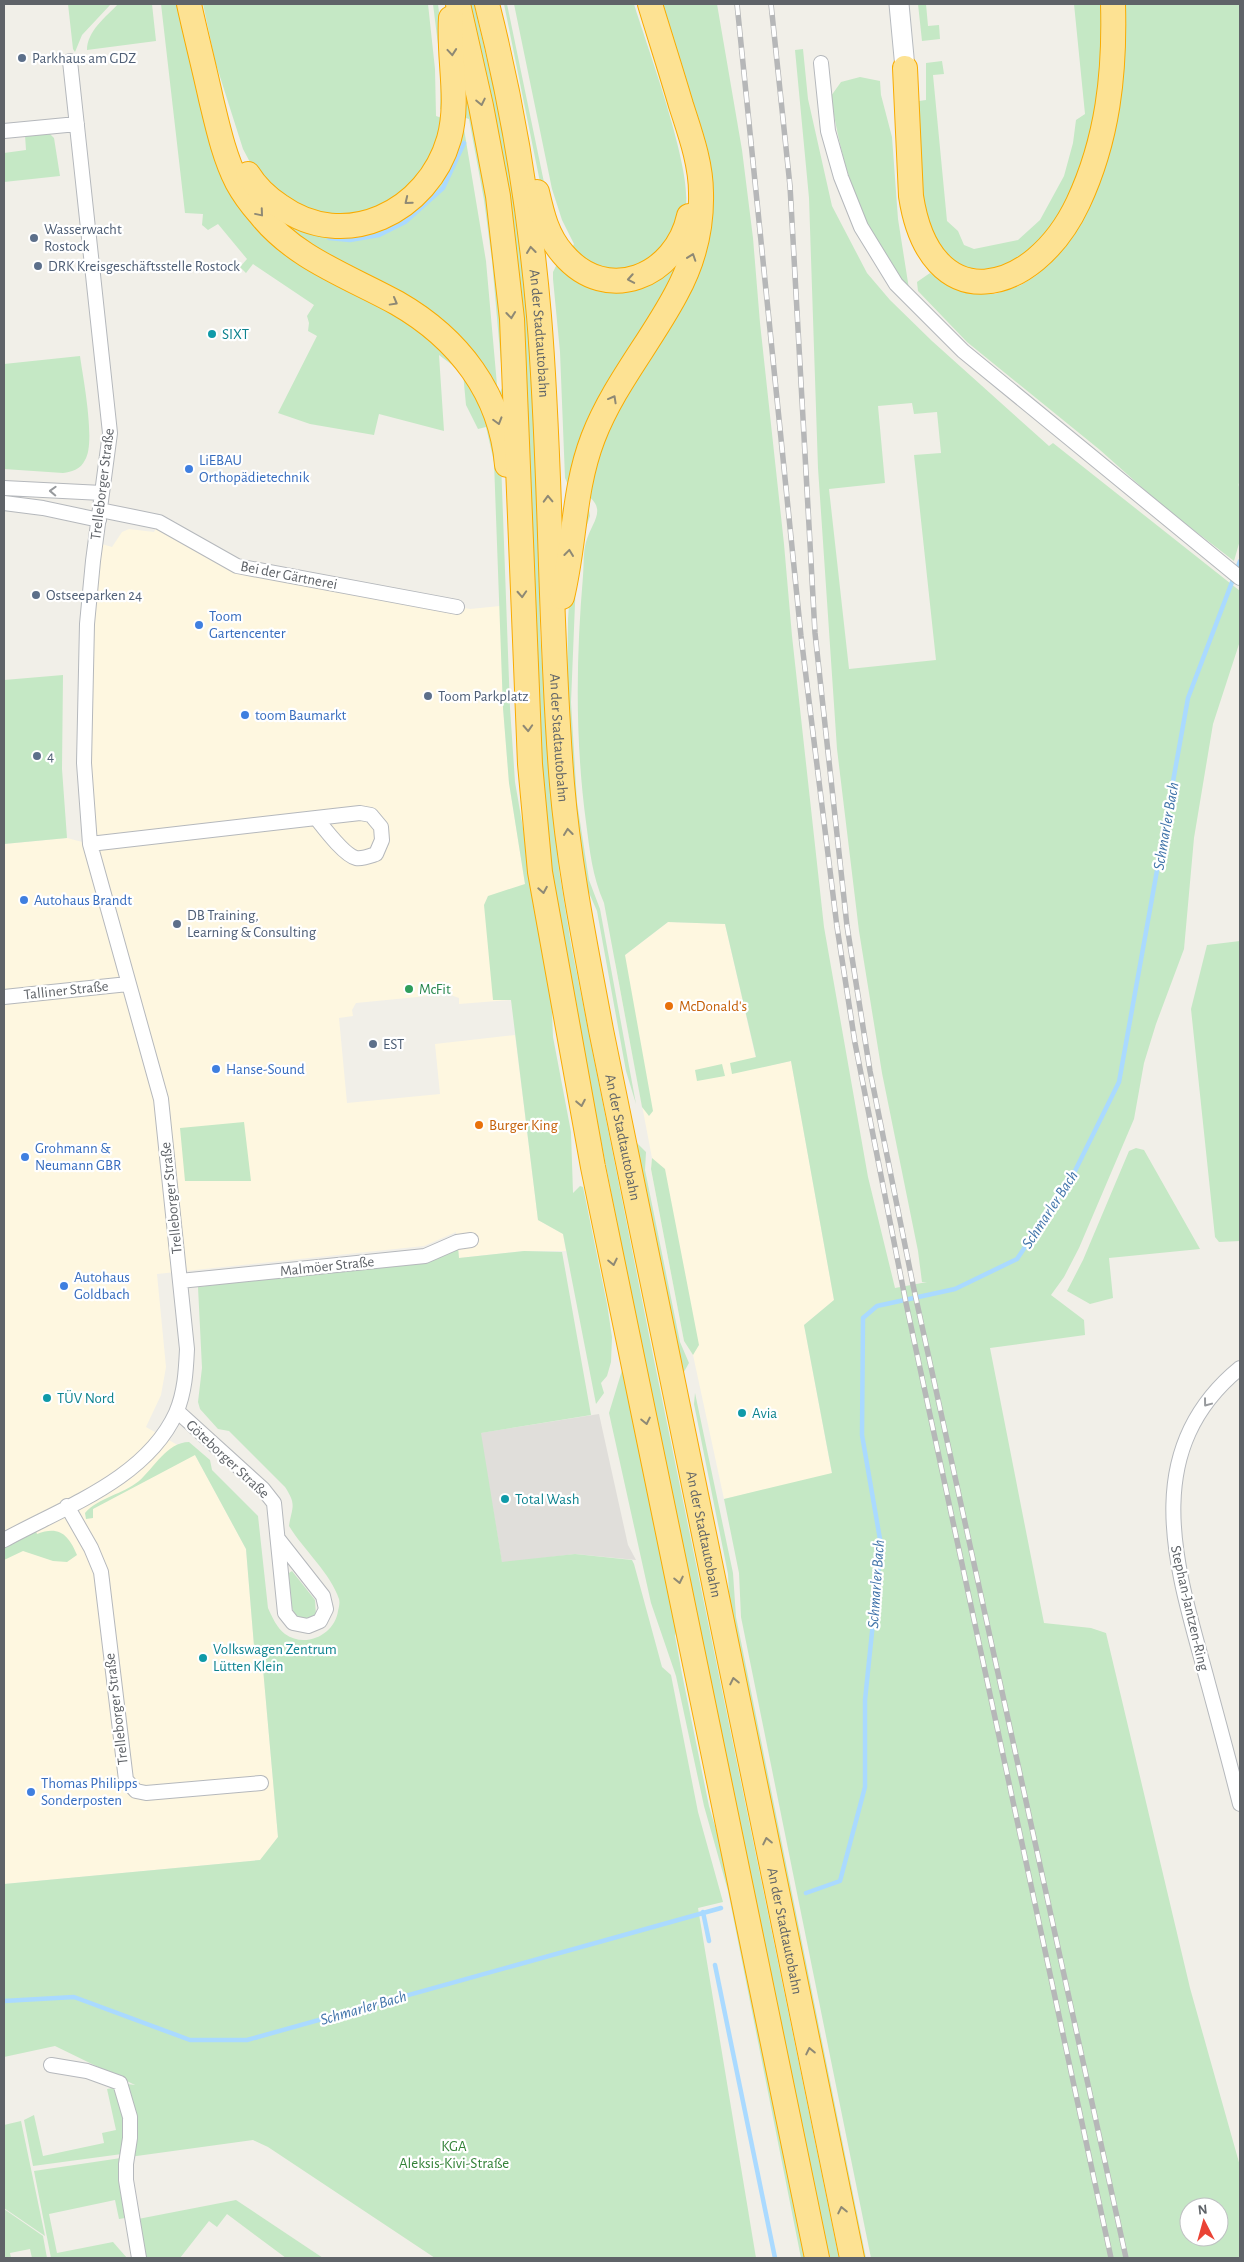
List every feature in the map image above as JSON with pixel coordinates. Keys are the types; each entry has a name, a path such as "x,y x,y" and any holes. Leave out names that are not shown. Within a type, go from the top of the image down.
{"highway":[{"path":"189,4 226,157 238,184 260,214 285,240 310,258 398,304 425,322 451,344 473,368 490,397 503,441 507,462 509,511 521,564"},
{"path":"198,4 229,131 238,158 250,178 268,197 290,213 313,222 339,226 368,223 392,213 411,200 428,182 441,161 449,138 453,118 450,31 452,4"},
{"name":"An der Stadtautobahn","path":"458,4 482,106 498,196 509,290 518,440 521,564 530,764 540,872 593,1167 817,2258"},
{"name":"An der Stadtautobahn","path":"488,4 511,107 526,208 539,317 553,636 562,787 578,905 599,1021 852,2258"},
{"path":"511,107 527,133 543,219 551,237 574,266 604,280 629,280 642,276 662,264 675,250 684,235 689,217 691,194 689,168 640,4"},
{"path":"553,636 564,589 571,532 583,468 594,437 630,367 676,295 686,275 696,244 701,192 698,165 650,4"},
{"path":"905,68 911,196 914,217 924,244 935,260 949,272 962,278 982,282 1005,279 1029,266 1055,240 1067,223 1086,183 1099,144 1112,84 1114,46 1113,4"}],"street":[{"path":"899,4 905,68"},
{"name":"Trelleborger Straße","path":"4,1540 128,1472 160,1441 177,1411 183,1390 187,1349 161,1099 90,844 84,763 83,715 90,579 110,432 109,408 70,61"},
{"path":"822,63 828,131 841,177 861,227 896,284 926,317 963,351 1240,578"},
{"path":"4,131 77,124"},
{"path":"4,488 102,493"},
{"name":"Bei der Gärtnerei","path":"4,503 159,522 237,566 457,607"},
{"path":"90,844 360,812 371,816 381,826 382,840 376,854 355,858 344,849 316,818"},
{"name":"Talliner Straße","path":"4,997 128,984"},
{"name":"Malmöer Straße","path":"180,1281 426,1256 457,1242 471,1240"},
{"name":"Stephan-Jantzen-Ring","path":"1240,1368 1217,1390 1203,1407 1188,1436 1180,1459 1175,1486 1172,1529 1188,1610 1240,1804"},
{"name":"Göteborger Straße","path":"177,1411 263,1489 274,1502 285,1613 293,1623 308,1626 320,1621 326,1609 323,1596 279,1540"},
{"name":"Trelleborger Straße","path":"68,1506 91,1548 101,1572 126,1780 136,1791 146,1793 261,1783"},
{"path":"51,2065 87,2071 120,2083 130,2118 126,2180 139,2258"}],"shaded area":[{"path":"159,522 237,566 470,609 500,606 503,708 509,783 525,884 511,1000 459,1004 459,998 448,994 356,1003 352,1010 353,1016 339,1018 347,1103 440,1094 435,1044 515,1035 538,1220 563,1234 566,1251 524,1251 459,1258 456,1232 424,1246 157,1274 166,1367 161,1395 146,1427 195,1455 246,1549 254,1646 261,1646 278,1837 261,1860 4,1884 4,844 67,838 90,844 84,763 95,542 112,547 122,532 129,529 154,532"},
{"path":"668,922 725,924 758,1068 791,1061 834,1300 804,1325 832,1474 724,1499 693,1355 684,1341 651,1169 652,1158 615,963"},
{"path":"599,1414 628,1545 636,1560 575,1554 502,1563 480,1433"}],"green space":[{"path":"68,4 111,4 82,35 75,52 73,49"},
{"path":"118,4 152,4 156,41 87,50 90,37 94,31"},
{"path":"161,4 180,4 233,192 414,325 467,372 501,461 510,708 515,782 551,989 553,1037 571,1132 573,1193 580,1186 583,1187 612,1337 611,1362 607,1376 601,1383 604,1393 596,1404 563,1234 538,1220 511,1000 493,1000 484,905 488,896 525,884 509,783 503,708 494,462 486,427 478,429 466,405 463,373 439,355 444,431 379,414 374,435 310,424 278,413 317,336 308,331 309,323 307,316 314,305 253,264 246,273 240,267 247,259 218,224 208,230 202,225 203,214 185,213"},
{"path":"203,4 428,4 435,69 436,116 445,119 434,159 388,207 332,217 286,201 252,166 243,149 215,61"},
{"path":"433,4 438,4 446,70 446,113 440,109 441,69"},
{"path":"470,4 474,4 500,115 515,195 528,318 537,440 540,631 548,762 559,870 571,944 654,1360 839,2258 829,2258 644,1361 563,945 552,871 541,763 523,318"},
{"path":"504,4 507,4 546,192 566,247 542,192"},
{"path":"514,4 634,4 668,108 683,168 686,192 683,215 650,264 609,273 570,251 574,244 562,220 552,189"},
{"path":"656,4 717,4 742,150 753,238 792,636 824,927 868,1177 895,1288 927,1282 922,1282 918,1251 882,1073 859,931 837,749 818,468 809,198 795,50 803,49 808,99 832,206 867,273 890,300 932,341 1049,446 1053,443 1240,591 1240,641 1213,724 1194,838 1184,949 1156,1024 1144,1063 1134,1119 1079,1248 1064,1277 1051,1295 1084,1320 1085,1335 990,1348 1044,1623 1091,1628 1106,1633 1190,1988 1240,2166 1240,2258 871,2258 741,1617 739,1573 724,1499 832,1473 804,1325 834,1300 791,1061 732,1074 730,1063 756,1057 725,924 668,922 625,955 653,1111 649,1116 642,1107 604,903 592,863 582,791 578,730 579,638 584,550 597,516 596,504 584,493 594,458 704,243","holes":["912,403 914,414 937,412 941,453 914,455 936,660 849,669 829,489 885,483 878,406"]},
{"path":"918,4 926,4 928,26 939,25 940,39 922,41"},
{"path":"1074,4 1103,4 1100,98 1077,184 1052,227 1025,256 999,268 969,268 952,260 940,248 923,211 918,132 919,101 926,100 926,63 942,61 944,74 933,75 947,221 958,231 964,245 974,249 1018,240 1040,220 1064,176 1073,143 1076,120 1085,114"},
{"path":"1121,4 1240,4 1240,479 1238,487 1240,482 1240,540 1234,561 1165,508 1100,450 967,342 918,291 917,282 930,273 948,285 969,293 995,294 1021,285 1037,275 1065,244"},
{"path":"860,77 880,81 881,95 892,137 898,219 909,289 879,246 867,222 856,198 841,148 831,96 841,82"},
{"path":"460,87 468,87 497,261 509,416 497,398 503,386 492,261 484,200 469,119 460,116"},
{"path":"463,123 486,261 497,385 493,390 485,375 305,245 271,212 283,221 299,228 407,216 422,205 434,191"},
{"path":"49,133 54,138 60,176 4,182 4,153 26,150 25,135"},
{"path":"558,262 645,286 655,282 678,266 570,489 565,478 560,352 553,279 553,272"},
{"path":"80,356 89,425 88,452 81,466 76,470 63,473 4,469 4,364"},
{"path":"588,504 590,516 582,539 576,579 571,702 577,802 589,880 600,909 636,1104 626,1071 597,911 583,879 573,801 567,702 568,619 571,576"},
{"path":"63,675 62,769 67,838 4,844 4,680"},
{"path":"1240,941 1240,1241 1219,1242 1215,1237 1191,1009 1207,945"},
{"path":"722,1064 725,1076 697,1081 695,1070"},
{"path":"244,1122 251,1181 185,1181 180,1128"},
{"path":"631,1137 646,1152 645,1170 680,1342 689,1363 681,1377"},
{"path":"1136,1148 1144,1150 1200,1249 1109,1258 1113,1298 1090,1304 1067,1291 1083,1260 1129,1151"},
{"path":"652,1158 665,1169 699,1345 693,1355 684,1341 651,1169"},
{"name":"KGA Aleksis-Kivi-Straße","path":"458,1247 459,1258 524,1251 562,1252 591,1415 481,1433 502,1562 575,1554 632,1560 634,1564 662,1667 671,1675 698,1812 723,1902 698,1908 756,2258 435,2258 268,2147 253,2140 122,2158 119,2177 128,2212 125,2218 119,2219 115,2200 49,2214 57,2253 113,2242 127,2258 51,2258 34,2171 121,2158 127,2155 120,2083 135,2085 55,2046 4,2057 4,1884 260,1860 278,1837 261,1646 254,1646 246,1549 195,1455 93,1509 93,1518 86,1519 85,1513 90,1508 139,1481 174,1446 189,1442 210,1460 212,1470 258,1516 268,1608 277,1626 282,1632 293,1638 302,1640 318,1637 336,1619 339,1599 330,1580 289,1526 293,1506 289,1493 229,1431 218,1429 200,1409 198,1402 202,1368 198,1287 431,1259"},
{"path":"623,1367 679,1618 675,1636 709,1806 734,1890 808,2258 801,2258 728,1891 704,1806 676,1676 651,1603 609,1413"},
{"path":"695,1393 733,1573 736,1617 866,2258 861,2258 730,1618 728,1574 694,1404"},
{"path":"35,1529 37,1534 52,1531 63,1534 71,1542 77,1555 67,1562 53,1561 23,1551 4,1560 4,1546"},
{"path":"292,1571 315,1600 316,1616 307,1619 300,1618 295,1614 290,1598 289,1573"},
{"path":"118,2087 126,2119 122,2154 33,2166 24,2120 34,2115 43,2156 104,2143 102,2133 116,2130 107,2089"},
{"path":"21,2121 45,2236 4,2208 4,2125"},
{"path":"236,2200 323,2258 286,2258 227,2214 217,2227 209,2221 180,2258 145,2258 138,2219"},
{"path":"4,2209 43,2236 47,2258 32,2258 30,2249 10,2253 11,2258 4,2258"}],"waterway":[{"path":"329,238 350,240 379,235 405,222 443,188 464,143"},
{"name":"Schmarler Bach","path":"806,1893 840,1881 865,1787 865,1700 881,1545 862,1435 863,1318 877,1306 955,1289 1017,1259 1072,1177 1119,1082 1188,698 1240,561"},
{"name":"Schmarler Bach","path":"4,2001 74,1997 190,2040 247,2040 721,1908"},
{"path":"703,1912 709,1941"},
{"path":"715,1965 775,2258"}],"railway":[{"path":"737,4 801,636 837,927 855,1043 906,1303 1111,2258"},
{"path":"771,4 790,186 815,633 847,926 870,1071 913,1285 1126,2258"}],"place":[{"name":"Parkhaus am GDZ","path":"22,58"},
{"name":"Wasserwacht Rostock","path":"34,238"},
{"name":"DRK Kreisgeschäftsstelle Rostock","path":"38,266"},
{"name":"SIXT","path":"212,334"},
{"name":"LiEBAU Orthopädietechnik","path":"189,469"},
{"name":"Ostseeparken 24","path":"36,595"},
{"name":"Toom Gartencenter","path":"199,625"},
{"name":"Toom Parkplatz","path":"428,696"},
{"name":"toom Baumarkt","path":"245,715"},
{"name":"4","path":"37,756"},
{"name":"Autohaus Brandt","path":"24,900"},
{"name":"DB Training, Learning & Consulting","path":"177,924"},
{"name":"McFit","path":"409,989"},
{"name":"McDonald's","path":"669,1006"},
{"name":"EST","path":"373,1044"},
{"name":"Hanse-Sound","path":"216,1069"},
{"name":"Burger King","path":"479,1125"},
{"name":"Grohmann & Neumann GBR","path":"25,1157"},
{"name":"Autohaus Goldbach","path":"64,1286"},
{"name":"TÜV Nord","path":"47,1398"},
{"name":"Avia","path":"742,1413"},
{"name":"Total Wash","path":"505,1499"},
{"name":"Volkswagen Zentrum Lütten Klein","path":"203,1658"},
{"name":"Thomas Philipps Sonderposten","path":"31,1792"}]}
